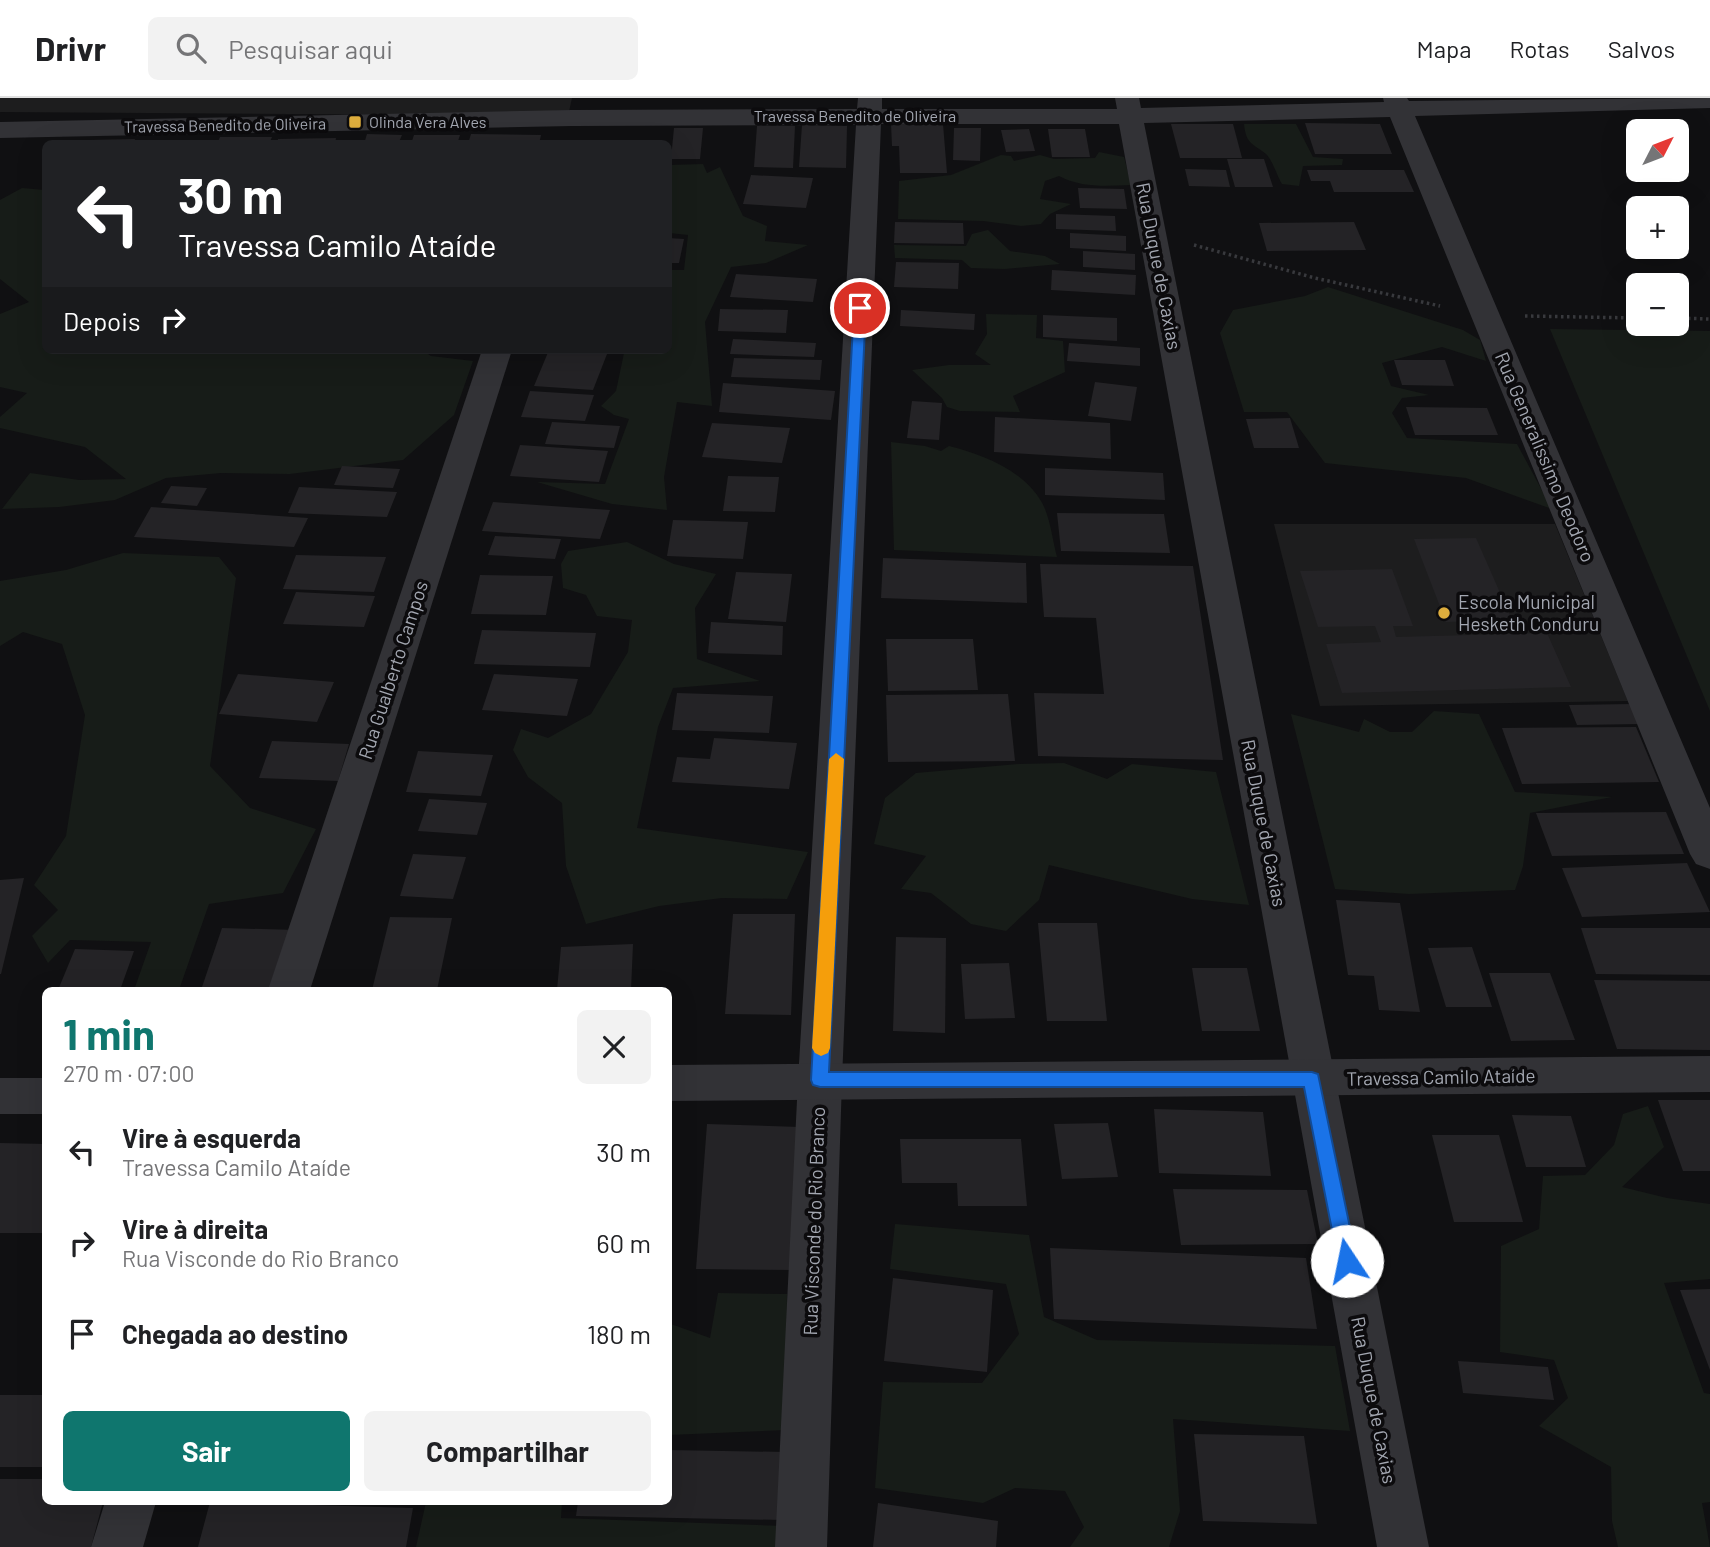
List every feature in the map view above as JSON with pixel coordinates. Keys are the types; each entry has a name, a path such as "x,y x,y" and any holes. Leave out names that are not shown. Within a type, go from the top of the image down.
{"street":[{"name":"Travessa Benedito de Oliveira","path":"0,130 575,108 1129,107 1710,101"},
{"name":"Rua Generalissimo Deodoro","path":"1398,104 1710,854"},
{"name":"Rua Visconde do Rio Branco","path":"801,1547 820,1080 870,107"},
{"name":"Rua Duque de Caxias","path":"1129,107 1403,1547"},
{"path":"564,140 575,108"},
{"name":"Rua Gualberto Campos","path":"290,987 496,354"},
{"name":"Travessa Camilo Ataíde","path":"672,1083 1710,1074"},
{"path":"0,1096 42,1096"},
{"path":"117,1547 130,1505"}],"path":[{"path":"1153,234 1315,278 1486,316 1626,318"},
{"path":"1689,318 1710,319"}],"shaded area":[{"path":"0,98 572,98 568,116 0,112"},
{"path":"1244,124 1296,124 1313,157 1343,159 1342,165 1303,166 1299,186 1282,184 1266,154 1248,140"},
{"path":"1099,152 1124,157 1131,185 1085,184 1059,176 1045,181 1040,199 1071,204 1050,214 1041,224 1021,226 983,221 898,219 899,181 951,175 1001,155 1011,156 1014,161 1040,155 1054,159 1095,158"},
{"path":"703,164 707,173 720,167 743,216 767,226 765,241 808,245 766,263 731,267 705,322 712,406 677,402 664,477 667,510 612,504 537,482 605,484 629,419 614,415 601,406 616,391 624,354 672,354 672,270 684,270 688,235 672,233 672,165"},
{"path":"22,188 42,190 42,354 428,354 473,361 454,415 403,460 290,474 221,473 166,478 115,500 59,507 2,509 30,473 79,480 126,479 85,447 0,428 0,417 27,393 0,387 0,314 29,302 0,279 0,200"},
{"path":"988,230 1010,251 1045,256 1060,264 1005,269 971,268 962,260 895,258 894,245 966,246 972,234"},
{"path":"1328,287 1463,330 1480,340 1486,361 1442,347 1382,363 1391,386 1429,395 1402,398 1392,413 1407,438 1517,444 1552,509 1466,478 1325,463 1287,412 1244,412 1220,333 1233,310 1305,296"},
{"path":"986,314 1037,315 1036,338 1063,341 1065,372 1013,396 1020,412 960,411 947,407 942,398 912,370 949,365 991,365 975,354 987,334"},
{"path":"1550,329 1626,330 1626,336 1689,336 1689,331 1710,331 1710,711"},
{"path":"891,442 941,451 949,446 991,460 1018,476 1038,496 1045,509 1057,557 894,550"},
{"name":"Escola Municipal Hesketh Conduru","path":"1274,524 1555,524 1628,701 1320,706"},
{"path":"627,542 674,564 716,574 695,608 697,659 760,681 673,688 658,727 637,828 808,852 787,899 722,898 659,906 586,924 566,866 562,803 528,777 513,750 521,729 548,738 591,714 628,652 632,620 597,616 586,595 563,588 561,564 568,551"},
{"path":"123,553 219,557 236,578 210,766 250,808 316,829 283,893 209,904 180,987 135,987 151,942 70,940 48,963 32,936 58,910 34,885 66,836 85,715 62,644 23,632 0,646 0,581 66,570"},
{"path":"1434,711 1479,714 1515,792 1612,797 1530,813 1523,866 1515,890 1409,894 1335,889 1291,714 1359,732 1364,719 1390,732 1412,732"},
{"path":"1064,763 1107,779 1132,764 1216,772 1249,905 1192,899 1049,865 1039,900 1006,931 971,924 931,893 901,889 926,856 874,844 885,798 916,773"},
{"path":"1648,1106 1664,1147 1622,1187 1667,1198 1710,1204 1710,1279 1664,1283 1704,1393 1710,1394 1710,1502 1702,1503 1710,1547 1618,1547 1612,1521 1611,1467 1539,1426 1568,1398 1554,1360 1500,1352 1501,1246 1539,1229 1543,1176 1585,1175 1614,1145 1623,1114"},
{"path":"895,1224 1029,1235 1044,1317 1097,1340 1335,1346 1350,1431 1173,1419 1180,1511 1169,1547 1070,1547 1084,1527 1065,1491 1015,1488 983,1503 875,1488 883,1382 982,1383 1019,1334 1006,1284 890,1269"},
{"path":"718,1293 787,1294 786,1430 672,1435 672,1324 710,1338"},
{"path":"425,1505 562,1505 561,1518 784,1526 783,1547 416,1547"}],"building":[{"path":"1305,123 1380,124 1392,154 1315,154"},
{"path":"891,124 943,124 947,173 900,173 899,146 892,146"},
{"path":"1171,124 1233,124 1242,158 1180,158"},
{"path":"802,125 847,126 846,168 799,167"},
{"path":"757,126 795,126 793,168 754,167"},
{"path":"674,128 703,128 700,159 672,159"},
{"path":"954,128 981,128 980,161 953,160"},
{"path":"1029,129 1035,151 1006,152 1001,130"},
{"path":"1048,129 1085,129 1090,157 1052,157"},
{"path":"367,134 402,135 400,140 365,140"},
{"path":"471,134 541,135 540,140 469,140"},
{"path":"414,135 460,135 458,140 412,140"},
{"path":"220,137 272,137 271,140 219,140"},
{"path":"336,138 336,140 278,139"},
{"path":"1227,159 1264,159 1273,187 1235,187"},
{"path":"1185,169 1226,170 1230,187 1189,186"},
{"path":"1307,170 1404,170 1414,192 1334,192 1330,181 1311,181"},
{"path":"751,175 813,178 806,208 743,204"},
{"path":"1078,188 1124,189 1127,209 1080,208"},
{"path":"1056,214 1115,216 1116,231 1056,229"},
{"path":"895,222 963,223 964,244 894,243"},
{"path":"1354,222 1366,250 1267,251 1259,223"},
{"path":"1070,233 1126,236 1126,251 1070,248"},
{"path":"672,238 684,239 679,263 672,263"},
{"path":"1083,251 1135,254 1135,270 1083,267"},
{"path":"896,262 959,263 958,289 894,287"},
{"path":"1052,270 1136,275 1135,295 1051,290"},
{"path":"736,274 817,279 813,302 730,297"},
{"path":"720,309 788,310 786,333 718,331"},
{"path":"901,310 975,314 974,330 900,326"},
{"path":"1043,315 1117,318 1117,341 1043,337"},
{"path":"733,339 816,343 814,357 730,354"},
{"path":"1069,343 1140,348 1140,366 1067,361"},
{"path":"547,354 607,354 593,390 534,386"},
{"path":"734,358 822,360 820,380 731,377"},
{"path":"1394,360 1445,360 1454,386 1402,385"},
{"path":"1095,382 1137,387 1131,421 1088,416"},
{"path":"723,383 835,391 831,420 719,412"},
{"path":"530,391 594,395 585,421 521,417"},
{"path":"912,401 942,403 939,440 907,438"},
{"path":"1406,407 1487,408 1498,435 1415,435"},
{"path":"995,417 1110,423 1111,459 994,452"},
{"path":"1290,418 1299,448 1254,448 1246,419"},
{"path":"552,422 620,426 614,448 545,444"},
{"path":"712,423 790,428 782,463 702,457"},
{"path":"520,445 608,451 599,482 510,476"},
{"path":"342,466 400,469 393,488 334,485"},
{"path":"1045,468 1163,473 1165,500 1045,495"},
{"path":"728,476 779,477 775,512 723,511"},
{"path":"171,486 207,488 197,506 161,503"},
{"path":"299,487 397,492 387,517 288,513"},
{"path":"493,502 610,510 600,539 482,531"},
{"path":"151,507 308,518 294,547 134,537"},
{"path":"1057,513 1164,514 1170,553 1061,551"},
{"path":"673,520 748,522 743,559 667,556"},
{"path":"495,536 561,539 555,559 488,555"},
{"path":"1476,538 1512,620 1446,622 1414,539"},
{"path":"296,555 386,557 374,592 283,589"},
{"path":"883,558 1026,563 1027,603 881,598"},
{"path":"1040,564 1193,566 1223,760 1038,756 1034,693 1104,694 1096,618 1044,617"},
{"path":"1392,569 1413,626 1393,626 1396,637 1547,633 1571,687 1342,693 1326,644 1381,642 1375,626 1318,627 1300,571"},
{"path":"736,572 792,574 786,622 728,619"},
{"path":"480,575 553,576 546,615 471,614"},
{"path":"296,592 375,596 364,627 283,624"},
{"path":"711,622 783,626 782,655 708,653"},
{"path":"482,630 596,633 590,667 474,664"},
{"path":"886,639 973,639 978,690 888,691"},
{"path":"238,674 334,682 317,722 219,714"},
{"path":"494,674 578,679 567,716 482,710"},
{"path":"677,693 773,696 769,733 672,730"},
{"path":"1008,694 1015,761 888,762 886,695"},
{"path":"1631,704 1641,724 1577,725 1569,705"},
{"path":"1636,727 1659,782 1522,784 1502,728"},
{"path":"714,738 797,743 789,789 672,782 677,757 710,759"},
{"path":"272,741 349,744 338,781 259,778"},
{"path":"418,751 493,755 481,796 406,792"},
{"path":"429,799 487,803 477,835 418,831"},
{"path":"1666,812 1684,854 1552,856 1536,813"},
{"path":"413,854 466,857 453,899 400,896"},
{"path":"1687,863 1710,912 1582,917 1562,868"},
{"path":"24,878 1,974 0,974 0,880"},
{"path":"1336,900 1400,903 1420,1012 1379,1010 1374,976 1348,975"},
{"path":"733,914 795,914 791,1015 725,1014"},
{"path":"390,917 452,918 438,987 373,987"},
{"path":"1038,923 1097,923 1107,1021 1047,1021"},
{"path":"222,928 296,930 279,987 202,987"},
{"path":"1581,928 1710,928 1710,975 1596,974"},
{"path":"896,937 946,938 945,1033 893,1031"},
{"path":"633,944 631,987 557,987 561,947"},
{"path":"1472,947 1492,1007 1446,1007 1428,948"},
{"path":"75,949 134,951 121,987 59,987"},
{"path":"1009,963 1015,1018 965,1019 961,964"},
{"path":"1192,968 1247,968 1260,1031 1202,1031"},
{"path":"1489,973 1550,973 1575,1040 1511,1041"},
{"path":"1594,980 1710,981 1710,1050 1617,1049"},
{"path":"1658,1100 1710,1100 1710,1171 1683,1171"},
{"path":"1154,1109 1263,1112 1271,1176 1159,1173"},
{"path":"1512,1115 1571,1116 1586,1167 1526,1167"},
{"path":"1108,1123 1118,1177 1062,1179 1054,1124"},
{"path":"707,1124 800,1127 796,1270 696,1269"},
{"path":"1432,1135 1499,1135 1523,1222 1454,1222"},
{"path":"900,1139 1021,1139 1027,1206 958,1206 957,1183 902,1183"},
{"path":"0,1143 42,1144 42,1233 0,1233"},
{"path":"1173,1189 1307,1190 1318,1244 1181,1245"},
{"path":"1050,1248 1306,1258 1317,1329 1054,1319"},
{"path":"893,1278 993,1290 987,1372 884,1361"},
{"path":"1710,1289 1710,1370 1680,1290"},
{"path":"1458,1361 1548,1367 1554,1400 1463,1393"},
{"path":"0,1395 42,1395 42,1467 0,1467"},
{"path":"1194,1434 1304,1436 1317,1524 1203,1521"},
{"path":"672,1450 786,1452 783,1520 576,1516 578,1505 672,1505"},
{"path":"0,1479 42,1479 42,1505 102,1505 91,1547 0,1547"},
{"path":"878,1503 998,1521 996,1547 873,1547"},
{"path":"209,1505 413,1508 406,1547 198,1547"}],"slow traffic":[{"path":"821,1048 836,759"}],"place":[{"name":"Olinda Vera Alves","path":"355,122"},
{"name":"Escola Municipal Hesketh Conduru","path":"1444,613"}],"route":[{"path":"860,308 820,1080 1312,1079 1347,1261"}]}
